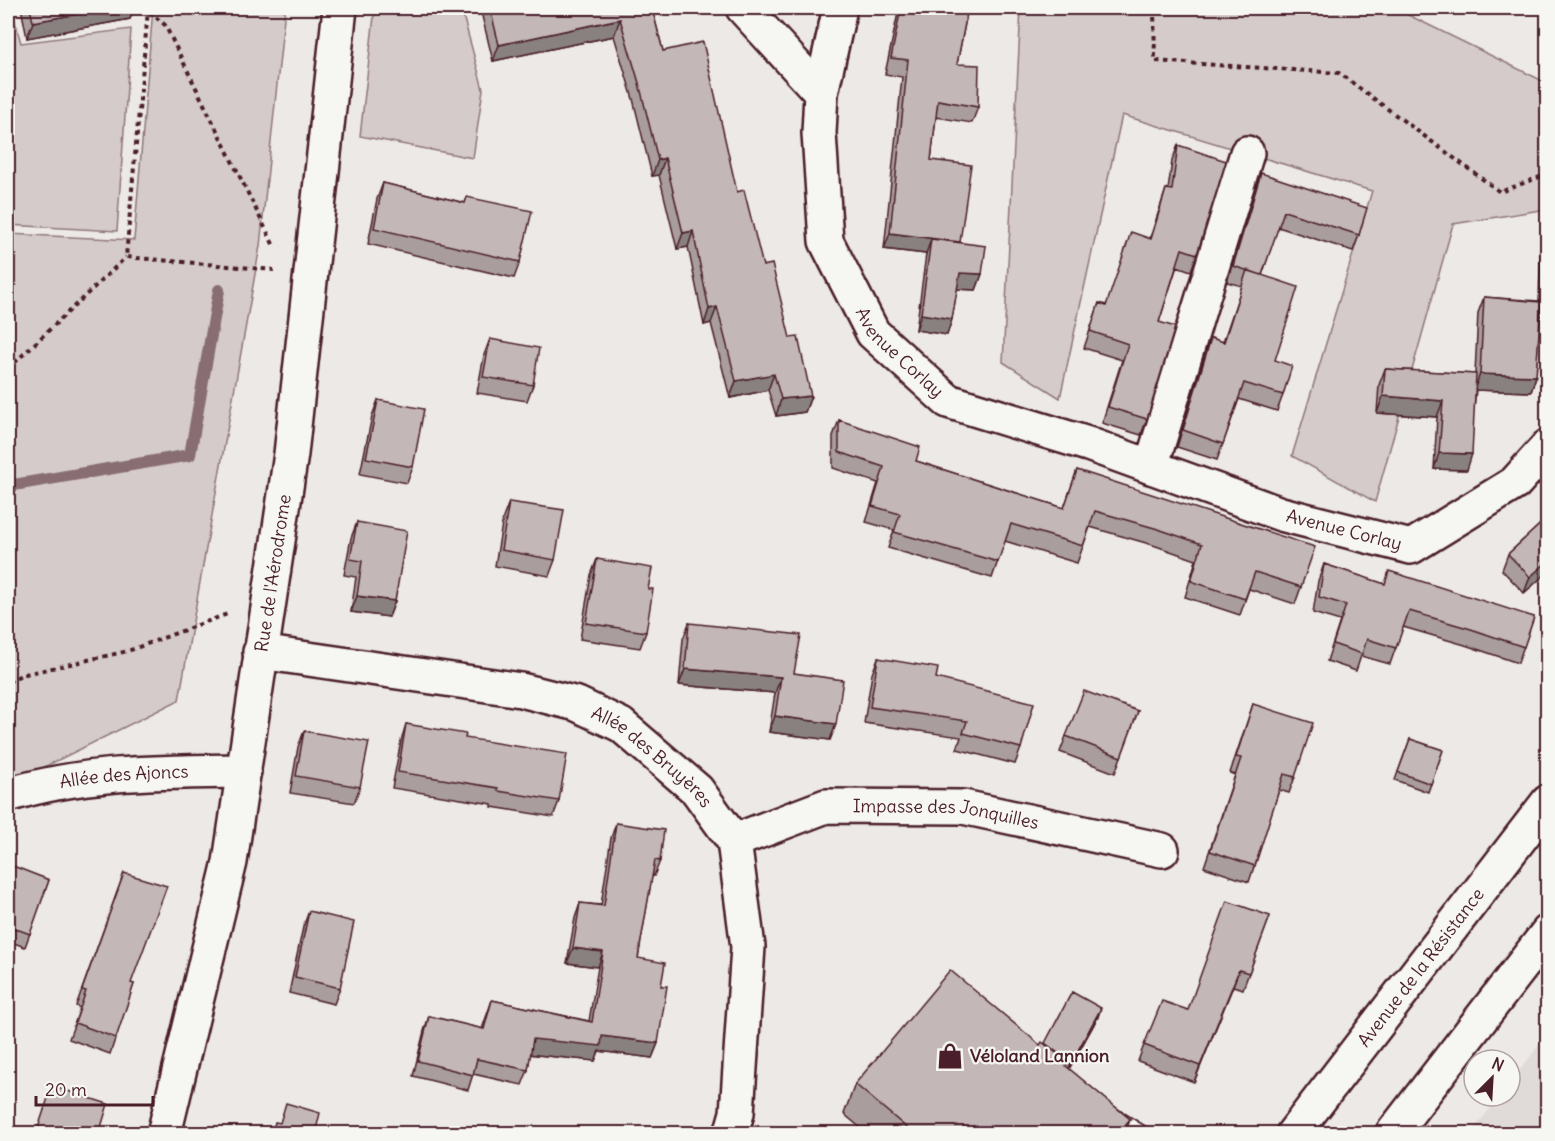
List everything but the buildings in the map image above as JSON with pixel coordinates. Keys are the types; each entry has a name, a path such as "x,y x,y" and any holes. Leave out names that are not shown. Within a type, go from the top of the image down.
{"street":[{"name":"Rue de l'Aérodrome","path":"165,1134 230,862 291,454 340,8"},
{"path":"743,8 821,93"},
{"name":"Avenue Corlay","path":"840,8 821,93 819,133 826,241 873,333 948,400 1088,444 1281,514 1411,547 1515,483 1548,446"},
{"path":"1151,467 1247,153"},
{"name":"Allée des Bruyères","path":"260,652 521,690 577,704 621,725 697,790 734,841 748,947 737,1113 731,1134"},
{"name":"Allée des Ajoncs","path":"8,795 41,785 120,773 244,771"},
{"name":"Avenue de la Résistance","path":"1293,1134 1548,802"},
{"name":"Impasse des Jonquilles","path":"734,841 826,806 963,807 1162,850"},
{"path":"1392,1134 1548,932"}],"lane":[{"path":"1096,1107 1139,1134"}],"path":[{"path":"1154,8 1155,60 1339,73 1500,192 1548,174"},
{"path":"147,9 165,25 274,242 275,251"},
{"path":"8,369 126,257 147,9"},
{"path":"126,257 278,270 276,261"},
{"path":"8,682 21,675 128,651 268,598"}],"shaded area":[{"path":"8,8 11,8 21,43 131,29 117,231 8,225"},
{"path":"153,8 285,8 260,246 179,700 8,785 8,234 134,240"},
{"path":"375,8 461,8 483,89 473,158 360,136"},
{"path":"1021,8 1394,8 1547,83 1547,209 1453,224 1375,502 1292,456 1372,191 1122,115 1060,398 1003,362"},
{"path":"1547,1035 1547,1133 1470,1134 1491,1108 1522,1108 1522,1067"}],"waterway":[{"path":"8,486 190,455 219,290"}],"place":[{"name":"Véloland Lannion","path":"950,1056"}]}
